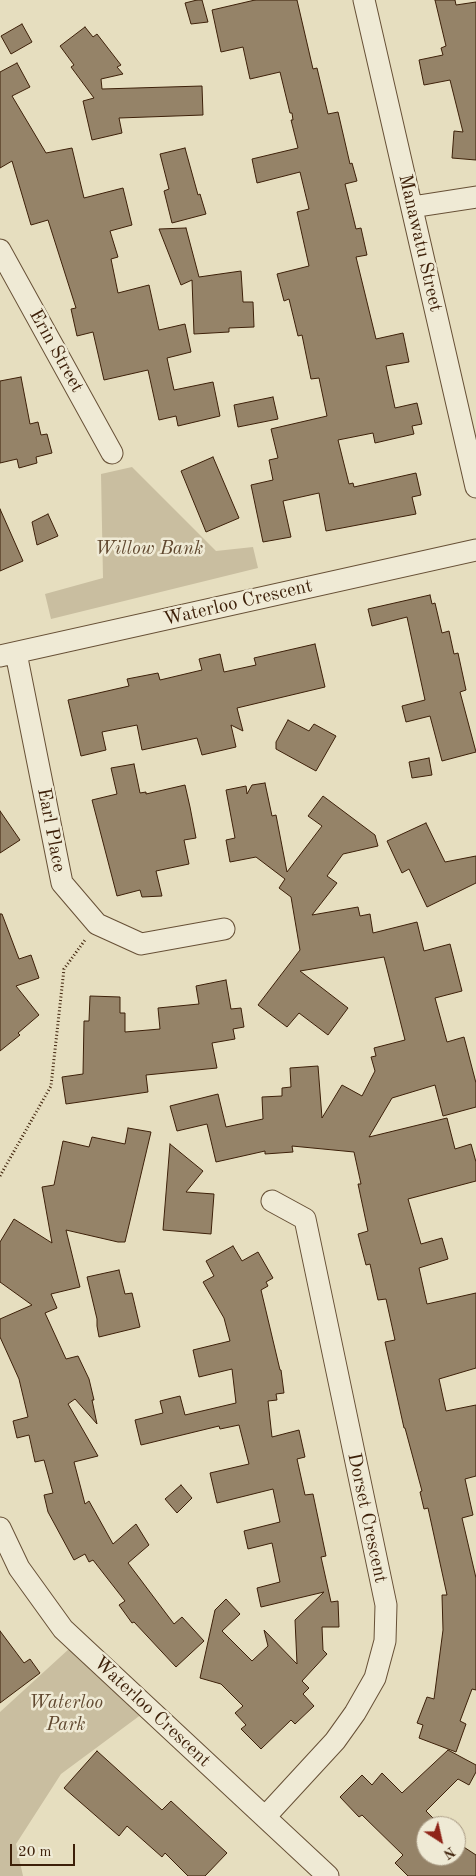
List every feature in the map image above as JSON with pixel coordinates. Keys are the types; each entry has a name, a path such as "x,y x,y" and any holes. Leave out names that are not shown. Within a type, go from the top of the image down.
{"street":[{"name":"Manawatu Street","path":"364,0 476,486"},
{"path":"412,208 476,197"},
{"name":"Erin Street","path":"0,250 112,452"},
{"name":"Waterloo Crescent","path":"8,655 476,550"},
{"name":"Earl Place","path":"8,655 62,884 97,924 141,944 224,929"},
{"name":"Dorset Crescent","path":"265,1817 335,1741 355,1713 374,1678 385,1641 386,1605 305,1218 272,1201"},
{"name":"Waterloo Crescent","path":"0,1528 19,1568 63,1629 328,1876"}],"path":[{"path":"0,1176 51,1086 64,969 97,924"}],"green space":[{"name":"Willow Bank","path":"132,467 216,551 253,547 258,568 51,619 45,594 103,578 101,474"},
{"name":"Waterloo Park","path":"70,1648 142,1714 61,1774 16,1844 23,1876 0,1876 0,1712"}],"building":[{"path":"202,0 208,22 191,24 185,3"},
{"path":"255,0 297,0 313,69 317,68 328,114 338,112 350,164 352,163 357,181 345,184 356,229 361,228 367,255 356,257 376,339 403,333 409,362 386,366 395,408 417,403 422,424 412,426 414,434 375,443 373,433 338,440 349,484 353,483 354,487 416,473 421,495 412,497 416,514 326,531 319,493 283,501 291,537 263,542 251,485 273,480 269,460 278,458 271,429 327,416 319,378 311,379 302,335 298,336 289,299 284,301 277,274 309,266 297,212 309,209 300,172 257,183 252,159 298,148 291,120 293,120 292,113 290,113 280,72 250,79 243,47 221,52 212,10"},
{"path":"435,0 455,0 456,5 476,2 476,160 452,158 454,131 463,132 450,80 424,85 419,60 443,55 441,48 446,46"},
{"path":"22,24 32,42 11,54 1,36"},
{"path":"85,27 93,37 97,34 121,65 117,67 123,74 101,79 102,89 202,86 203,115 119,118 122,133 92,140 83,101 94,98 71,67 74,65 60,46"},
{"path":"17,63 30,87 12,96 46,153 72,148 84,198 123,188 132,225 110,231 118,257 111,259 118,293 149,285 159,330 185,324 191,352 167,358 174,390 213,382 220,416 178,426 176,416 159,420 148,370 104,380 93,332 77,336 71,309 76,308 48,220 31,225 12,161 0,168 0,72"},
{"path":"185,148 198,195 200,194 206,214 172,223 164,191 169,189 160,154"},
{"path":"186,228 199,277 241,271 243,302 253,302 254,327 229,328 229,332 194,334 192,280 181,285 159,229"},
{"path":"21,377 30,424 38,422 41,435 47,434 52,453 36,457 37,463 19,468 17,459 0,463 0,381"},
{"path":"273,397 278,419 238,427 234,405"},
{"path":"213,457 239,518 206,532 181,471"},
{"path":"0,509 23,561 0,571"},
{"path":"48,514 58,536 37,545 32,522"},
{"path":"430,595 432,604 435,603 442,633 449,631 454,654 458,653 466,690 460,692 476,752 442,761 430,716 406,722 402,706 425,700 407,617 372,626 368,609"},
{"path":"315,644 325,687 237,708 243,731 231,725 236,747 202,755 197,738 142,750 137,725 102,732 106,750 81,756 68,700 129,686 127,679 158,673 160,680 202,670 199,659 220,654 224,672 256,665 254,658"},
{"path":"288,720 309,731 314,724 336,736 316,771 276,749 276,742"},
{"path":"429,758 432,775 412,778 409,762"},
{"path":"134,764 140,793 146,792 146,794 185,785 190,807 196,838 184,840 189,864 156,871 162,896 142,897 140,890 117,896 92,800 117,794 111,768"},
{"path":"265,783 272,816 276,815 287,872 322,826 308,816 323,796 375,835 378,846 343,854 327,876 337,883 312,915 358,907 360,916 370,914 373,933 417,922 424,951 450,944 462,991 435,998 447,1042 464,1037 476,1083 476,1107 443,1116 435,1085 392,1098 369,1137 447,1118 455,1149 471,1144 476,1162 476,1181 408,1199 421,1244 442,1238 448,1259 419,1268 427,1304 476,1293 476,1368 439,1379 446,1411 476,1405 476,1476 465,1479 473,1515 462,1518 476,1578 476,1690 472,1689 460,1721 466,1724 456,1752 419,1738 423,1725 417,1723 427,1697 434,1699 443,1630 442,1595 447,1595 428,1508 424,1509 420,1492 422,1491 404,1428 385,1342 395,1340 386,1299 378,1300 370,1264 366,1265 358,1234 368,1231 358,1184 361,1184 354,1152 292,1146 293,1152 265,1154 265,1151 216,1162 207,1124 177,1131 170,1106 218,1094 226,1127 263,1119 262,1097 282,1096 282,1088 291,1087 290,1068 318,1066 322,1118 342,1085 362,1096 375,1071 371,1057 376,1056 374,1048 405,1040 384,957 300,971 348,1008 328,1035 299,1013 287,1027 258,1005 300,950 291,897 279,888 285,879 256,857 230,862 226,840 235,838 226,790 246,786 247,794 252,785"},
{"path":"0,811 20,840 0,853"},
{"path":"426,823 445,862 476,856 476,883 427,907 409,869 402,873 387,841"},
{"path":"0,914 2,914 19,959 31,955 39,978 16,986 39,1015 18,1033 20,1035 0,1051"},
{"path":"226,980 231,1009 241,1008 244,1027 233,1029 235,1039 212,1043 217,1068 146,1075 148,1092 66,1104 62,1077 83,1074 84,1021 89,1021 90,996 120,997 120,1013 125,1013 125,1032 160,1029 158,1008 199,1004 196,986"},
{"path":"128,1128 151,1132 125,1242 66,1230 80,1287 51,1294 57,1308 45,1313 66,1359 78,1356 89,1379 94,1400 92,1400 97,1424 75,1399 68,1404 98,1456 74,1462 85,1504 89,1501 113,1544 136,1524 149,1545 128,1563 174,1624 182,1617 204,1641 176,1667 134,1622 132,1623 119,1605 125,1601 93,1560 89,1562 85,1554 74,1560 48,1512 44,1495 53,1493 44,1460 35,1462 29,1435 17,1438 13,1421 28,1417 19,1379 0,1337 0,1319 32,1305 0,1282 0,1242 14,1219 52,1243 42,1187 54,1185 63,1141 89,1147 92,1137 125,1144"},
{"path":"170,1144 203,1171 186,1192 214,1194 211,1234 163,1230"},
{"path":"233,1246 242,1261 258,1252 273,1278 266,1282 268,1286 261,1290 281,1370 284,1393 276,1394 277,1400 268,1401 272,1437 299,1430 305,1457 297,1459 305,1495 313,1494 326,1556 321,1557 331,1602 338,1601 339,1627 322,1627 323,1650 327,1654 302,1681 309,1688 303,1694 314,1706 295,1724 291,1720 261,1749 241,1729 246,1725 235,1713 243,1706 221,1684 200,1678 215,1610 226,1599 240,1614 222,1631 252,1661 268,1646 264,1630 297,1664 295,1620 324,1592 261,1607 257,1588 280,1582 272,1543 248,1549 244,1531 280,1522 273,1489 217,1503 210,1473 249,1464 239,1425 220,1429 219,1426 141,1445 135,1420 163,1413 160,1401 180,1396 185,1415 236,1403 232,1369 199,1377 193,1350 230,1341 224,1318 203,1282 214,1276 206,1261"},
{"path":"119,1270 125,1294 132,1293 140,1327 99,1337 97,1319 87,1277"},
{"path":"181,1485 192,1498 177,1513 165,1499"},
{"path":"0,1631 24,1663 30,1659 40,1673 0,1703"},
{"path":"448,1750 476,1765 476,1772 469,1785 458,1779 426,1811 431,1816 416,1816 416,1866 466,1866 466,1848 476,1855 476,1876 408,1876 395,1863 403,1855 362,1815 359,1817 340,1797 362,1775 372,1785 382,1773 402,1793"},
{"path":"97,1751 162,1810 171,1801 227,1853 205,1876 188,1876 165,1853 162,1857 127,1826 119,1836 64,1788"}]}
